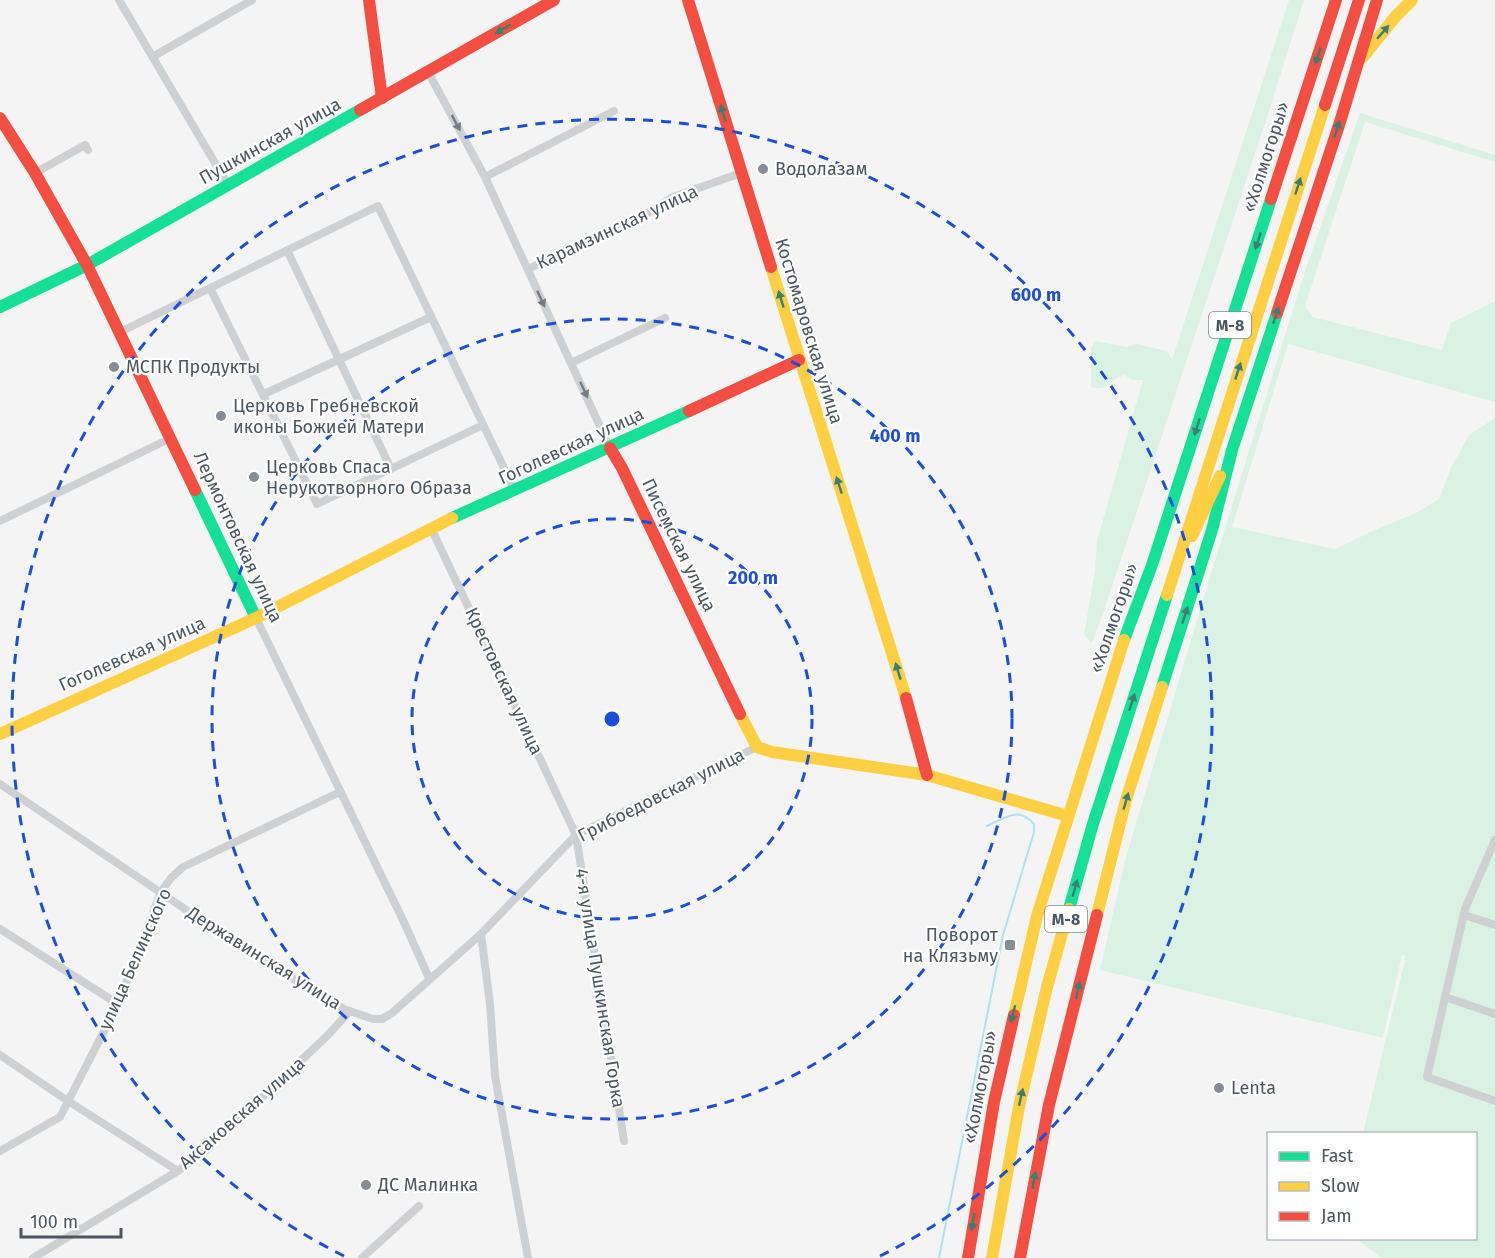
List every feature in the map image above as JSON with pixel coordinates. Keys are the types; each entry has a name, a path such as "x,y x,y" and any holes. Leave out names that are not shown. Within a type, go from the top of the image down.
{"main road":[{"path":"369,0 382,98"},
{"name":"Пушкинская улица","path":"0,307 87,265 554,0"},
{"name":"Костомаровская улица","path":"688,0 799,360 872,585 927,776"},
{"name":"«Холмогоры»","path":"968,1258 994,1102 1037,916 1121,649 1156,554 1336,0"},
{"name":"М-8","path":"992,1258 1018,1107 1047,987 1092,827 1359,0"},
{"path":"1020,1258 1049,1105 1126,800 1212,530 1232,450 1377,0"},
{"path":"1357,66 1374,42 1412,0"},
{"name":"Лермонтовская улица","path":"0,118 35,173 87,265 256,618"},
{"name":"Гоголевская улица","path":"0,734 256,618 431,528 799,360"},
{"name":"Писемская улица","path":"610,448 622,468 757,747"},
{"path":"1168,587 1232,450"},
{"path":"757,747 792,756 927,776 1068,816"},
{"path":"1011,1258 1028,1212"}],"street":[{"path":"119,0 228,184"},
{"path":"154,56 252,0"},
{"name":"Писемская улица","path":"428,72 484,177 610,448"},
{"path":"484,177 614,111"},
{"path":"35,173 85,145 88,150"},
{"name":"Карамзинская улица","path":"528,269 641,217 673,197 741,172"},
{"path":"120,332 378,206 515,491"},
{"path":"287,250 391,469"},
{"path":"210,288 317,504 483,425"},
{"path":"264,394 431,317"},
{"path":"572,363 665,318"},
{"path":"0,521 171,438"},
{"name":"Крестовская улица","path":"431,528 576,835"},
{"name":"Лермонтовская улица","path":"256,618 429,978"},
{"name":"Грибоедовская улица","path":"349,1012 373,1019 382,1019 392,1013 481,934 576,835 757,747"},
{"name":"Державинская улица","path":"0,784 253,955 349,1012"},
{"name":"улица Белинского","path":"0,1151 60,1117 118,1004 161,892 171,878 183,867 340,792"},
{"name":"4-я улица Пушкинская Горка","path":"576,835 624,1141"},
{"path":"1495,840 1464,915 1427,1077 1495,1101"},
{"path":"1464,915 1495,925"},
{"path":"0,929 118,1004"},
{"path":"481,934 490,1004 495,1076 528,1258"},
{"path":"1445,997 1495,1014"},
{"name":"Аксаковская улица","path":"33,1258 178,1171 205,1151 327,1036 349,1012"},
{"path":"0,1055 178,1171"},
{"path":"362,1258 419,1206"}],"green space":[{"path":"1289,0 1304,0 1092,643 1084,635 1095,571 1097,541 1143,380 1133,380 1124,375 1105,387 1091,387 1091,348 1095,341 1127,347 1137,344 1167,351 1172,360"},
{"path":"1360,113 1495,155 1495,162 1365,122 1305,306 1313,317 1442,350 1451,323 1495,301 1495,402 1288,344 1232,527 1335,549 1416,513 1439,499 1451,468 1469,435 1495,418 1495,1258 1381,1258 1358,1240 1477,1240 1477,1132 1363,1132 1406,956 1402,955 1383,1038 1100,970 1126,857 1304,274"}],"waterway":[{"path":"939,1258 1003,935 1034,832 1034,824 1017,815 1011,815 987,826"}],"traffic: fast":[{"path":"0,307 87,265 360,110"},
{"path":"1124,640 1152,565 1271,199"},
{"path":"1162,687 1212,530 1232,450 1277,313"},
{"path":"452,518 689,411"},
{"path":"195,490 256,618"},
{"path":"1069,909 1092,827 1167,595"}],"traffic: slow":[{"path":"1363,57 1412,0"},
{"path":"1167,595 1325,105"},
{"path":"771,267 906,698"},
{"path":"1192,536 1220,476"},
{"path":"0,734 256,618 452,518"},
{"path":"1014,1015 1037,916 1124,640"},
{"path":"1097,915 1126,800 1162,687"},
{"path":"740,714 757,747 772,752 927,775 1068,816"},
{"path":"992,1258 1019,1107 1047,987 1069,909"}],"traffic: jam":[{"path":"369,0 382,98"},
{"path":"360,110 554,0"},
{"path":"688,0 771,267"},
{"path":"1271,199 1336,0"},
{"path":"1325,105 1359,0"},
{"path":"1277,313 1340,122 1377,0"},
{"path":"0,118 35,173 87,265 195,490"},
{"path":"689,411 799,360"},
{"path":"610,448 622,468 740,714"},
{"path":"906,698 927,775"},
{"path":"1020,1258 1049,1105 1097,915"},
{"path":"968,1258 994,1102 1014,1015"}],"place":[{"name":"Водолазам","path":"763,169"},
{"name":"МСПК Продукты","path":"114,367"},
{"name":"Церковь Гребневской иконы Божией Матери","path":"221,416"},
{"name":"Церковь Спаса Нерукотворного Образа","path":"254,477"},
{"name":"Поворот на Клязьму","path":"1010,945"},
{"name":"Lenta","path":"1219,1088"},
{"name":"ДС Малинка","path":"366,1185"}]}
